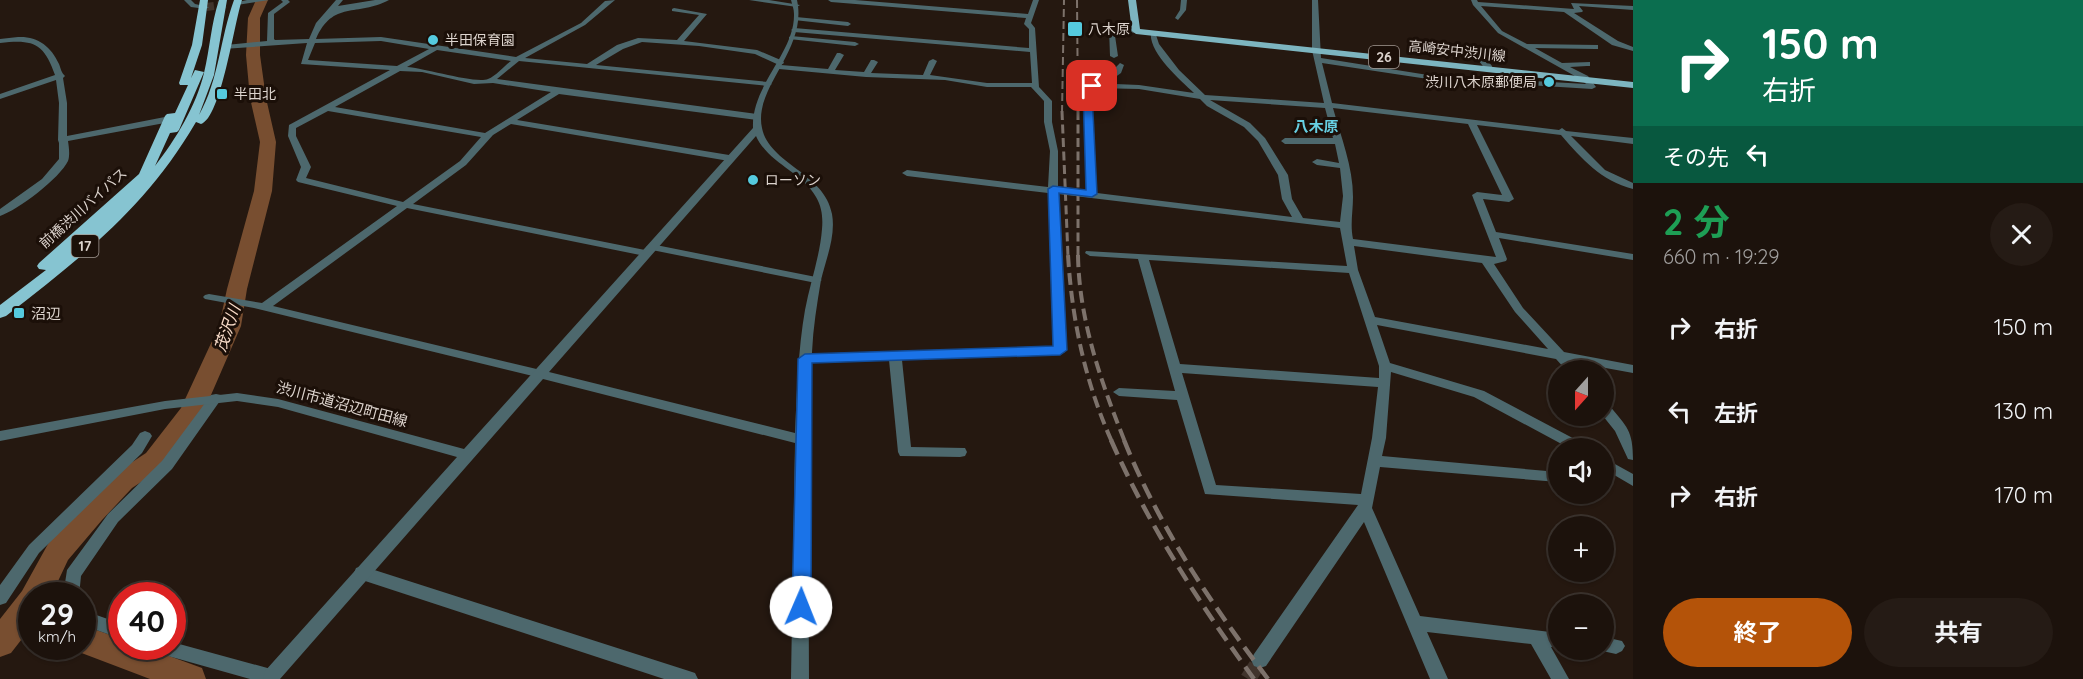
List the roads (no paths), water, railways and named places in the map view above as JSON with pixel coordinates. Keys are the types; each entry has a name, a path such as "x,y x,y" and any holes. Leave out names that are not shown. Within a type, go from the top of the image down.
{"highway":[{"name":"17","path":"161,170 188,140 207,112 220,81 234,2"},
{"name":"前橋渋川バイパス","path":"0,313 114,222 148,179 182,112 216,29 234,2"},
{"name":"17","path":"148,179 197,45 205,4"},
{"name":"前橋渋川バイパス","path":"0,299 161,170 196,111 207,82 216,29"},
{"path":"0,324 74,268 126,223 148,179"}],"main road":[{"path":"1132,0 1136,31"},
{"name":"高崎安中渋川線","path":"1136,31 1317,55 1489,68 1633,85"}],"street":[{"path":"187,0 193,6 205,4"},
{"path":"234,2 266,0"},
{"path":"274,42 270,40 271,13 287,2 284,0"},
{"path":"340,0 318,24 304,62 422,70 474,82 522,84 757,123"},
{"path":"333,9 386,0"},
{"path":"490,81 520,57 583,24 593,17 600,6 612,0"},
{"path":"186,653 271,678 729,158 757,123 768,84 779,65 794,29 796,3 752,0"},
{"path":"831,0 922,4 1030,16"},
{"path":"805,359 1060,350 1053,189 1054,150 1048,122 1048,101 1035,85 1032,28 1027,24 1036,0"},
{"path":"1178,18 1183,10 1184,0"},
{"path":"1260,660 1366,504 1375,461 1385,383 1385,366 1353,270 1345,226 1348,196 1344,166 1317,55 1315,0"},
{"path":"1317,55 1428,77 1555,87 1592,87 1585,78 1500,32 1475,2"},
{"path":"1475,2 1580,11 1573,4 1633,8"},
{"path":"674,10 704,14 679,42"},
{"path":"1567,10 1615,43 1633,49"},
{"path":"794,29 834,23 848,24"},
{"path":"828,33 834,23"},
{"path":"1114,56 1107,28 1136,31"},
{"path":"794,29 943,47 1032,50"},
{"path":"794,29 855,44"},
{"path":"1153,33 1155,44 1176,72 1210,104 1247,125 1262,140 1283,175 1287,199 1299,220"},
{"path":"0,41 29,39 41,45 61,76 64,104 62,140 64,159 58,168 30,193 0,213"},
{"path":"226,47 311,40 381,39 497,57 520,57 768,84"},
{"path":"590,64 634,41 679,42 757,52 779,65 830,72 987,84 1035,85"},
{"path":"1525,46 1595,47"},
{"path":"437,47 292,127 292,135 306,167 301,180 405,205 816,280"},
{"path":"1475,51 1489,68"},
{"path":"830,72 840,55"},
{"path":"926,78 933,61"},
{"path":"866,75 874,62"},
{"path":"1561,65 1587,64"},
{"path":"1112,86 1110,76 1118,70 1120,65"},
{"path":"0,97 61,76"},
{"path":"1092,194 1087,92 1092,86 1179,92 1204,97 1328,105 1633,141"},
{"path":"264,307 463,164 488,136 558,91"},
{"path":"327,108 488,136"},
{"path":"62,140 170,119"},
{"path":"509,121 729,158"},
{"path":"1348,242 1486,260 1502,259 1477,195 1509,199 1472,121"},
{"path":"757,123 764,144 811,184 826,207 826,238 816,280 805,359 800,679"},
{"path":"1562,131 1590,163 1611,178 1633,186"},
{"path":"1285,141 1338,141"},
{"path":"1317,162 1344,166"},
{"path":"907,173 1345,226"},
{"path":"1491,234 1633,257"},
{"path":"1090,253 1353,270"},
{"path":"1143,256 1210,489 1366,504"},
{"path":"1486,260 1519,310 1565,360"},
{"path":"212,297 240,301 803,440"},
{"path":"1369,320 1633,369"},
{"path":"895,356 905,452 960,452"},
{"path":"1385,366 1479,394 1560,438"},
{"path":"1175,368 1385,383"},
{"path":"1119,392 1183,396"},
{"name":"渋川市道沼辺町田線","path":"0,436 165,405 237,398 278,403 467,455"},
{"path":"72,582 73,575 113,518 167,465 212,399"},
{"path":"1614,418 1627,430 1633,455"},
{"path":"0,598 34,549 137,449 145,436"},
{"path":"1375,461 1548,476"},
{"path":"1614,469 1633,481"},
{"path":"1366,504 1439,679"},
{"path":"362,573 689,679"},
{"path":"1415,623 1548,639"},
{"path":"1536,637 1560,679"}],"waterway":[{"name":"茂沢川","path":"42,582 58,552 92,512 123,481 155,460 192,412 230,326 237,289 263,191 268,142 258,98 253,55 254,18 262,0"},
{"name":"茂沢川","path":"0,643 18,619"},
{"path":"96,644 190,679"}],"tunnel":[{"path":"206,7 228,4"},
{"path":"1248,679 1260,660"}],"railway":[{"path":"1062,112 1064,0"},
{"path":"1077,0 1078,113"},
{"path":"1062,112 1068,256"},
{"path":"1078,113 1078,255"},
{"path":"1068,255 1081,350 1094,397 1112,442"},
{"path":"1078,255 1079,279 1087,327 1108,397 1125,442"},
{"path":"1111,440 1158,533 1214,622 1254,679"},
{"path":"1124,440 1153,504 1188,564 1268,679"}],"place":[{"name":"八木原","path":"1075,29"},
{"name":"半田保育園","path":"433,40"},
{"name":"渋川八木原郵便局","path":"1549,82"},
{"name":"半田北","path":"222,94"},
{"name":"ローソン","path":"753,180"},
{"name":"沼辺","path":"19,313"}],"district":[{"name":"八木原","path":"1316,126"}]}
